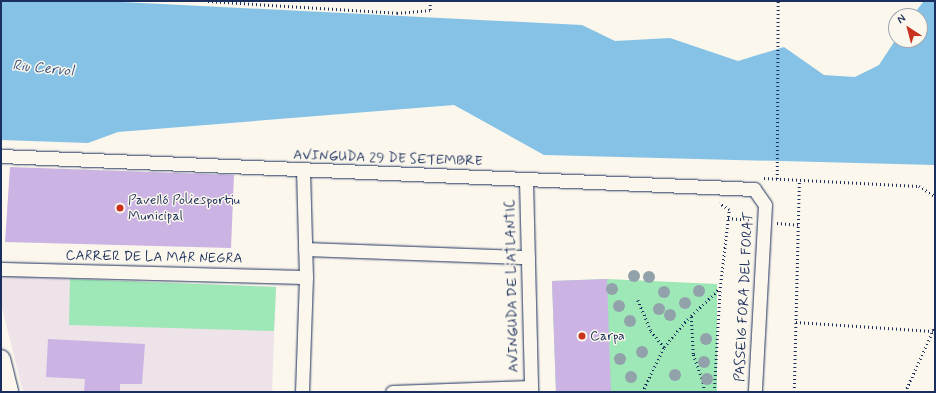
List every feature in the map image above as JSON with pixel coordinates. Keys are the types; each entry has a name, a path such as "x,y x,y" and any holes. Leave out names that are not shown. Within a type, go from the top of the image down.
{"street":[{"name":"AVINGUDA 29 DE SETEMBRE","path":"1,156 303,171 715,188 754,188 764,205"},
{"path":"302,392 306,277 303,171"},
{"name":"AVINGUDA DE L'ATLANTIC","path":"526,180 530,390"},
{"name":"PASSEIG FORA DEL FORAT","path":"755,392 764,205"},
{"path":"305,249 528,257"},
{"name":"CARRER DE LA MAR NEGRA","path":"1,269 306,277"},
{"path":"1,359 9,392"},
{"path":"392,392 530,390"}],"path":[{"path":"208,1 397,13 430,10 430,1"},
{"path":"777,179 778,1"},
{"path":"794,392 800,180 920,186 935,196"},
{"path":"714,392 720,288 729,210 716,201 715,188"},
{"path":"642,392 664,346 691,316 720,288"},
{"path":"638,300 651,331 664,346"},
{"path":"691,316 693,354 703,382 704,392"},
{"path":"796,322 933,331"},
{"path":"905,392 935,326"}],"shaded area":[{"path":"1,276 276,287 272,392 23,392 1,304"}],"green space":[{"path":"70,279 276,287 274,331 69,325"},
{"path":"607,279 717,284 717,392 556,392 552,281"}],"water":[{"name":"Riu Cervol","path":"1,1 102,1 582,25 615,41 670,38 738,61 784,47 824,75 855,77 879,65 890,48 928,48 928,8 918,8 924,1 935,1 935,165 544,155 454,105 118,132 88,143 1,140"}],"building":[{"name":"Pavelló Poliesportiu Municipal","path":"10,167 234,175 231,248 5,242"},
{"name":"Carpa","path":"607,279 611,392 556,392 552,281"},
{"path":"48,339 145,344 142,384 120,384 120,392 84,392 85,379 46,377"}],"place":[{"name":"Pavelló Poliesportiu Municipal","path":"120,208"},
{"name":"Carpa","path":"582,336"}]}
